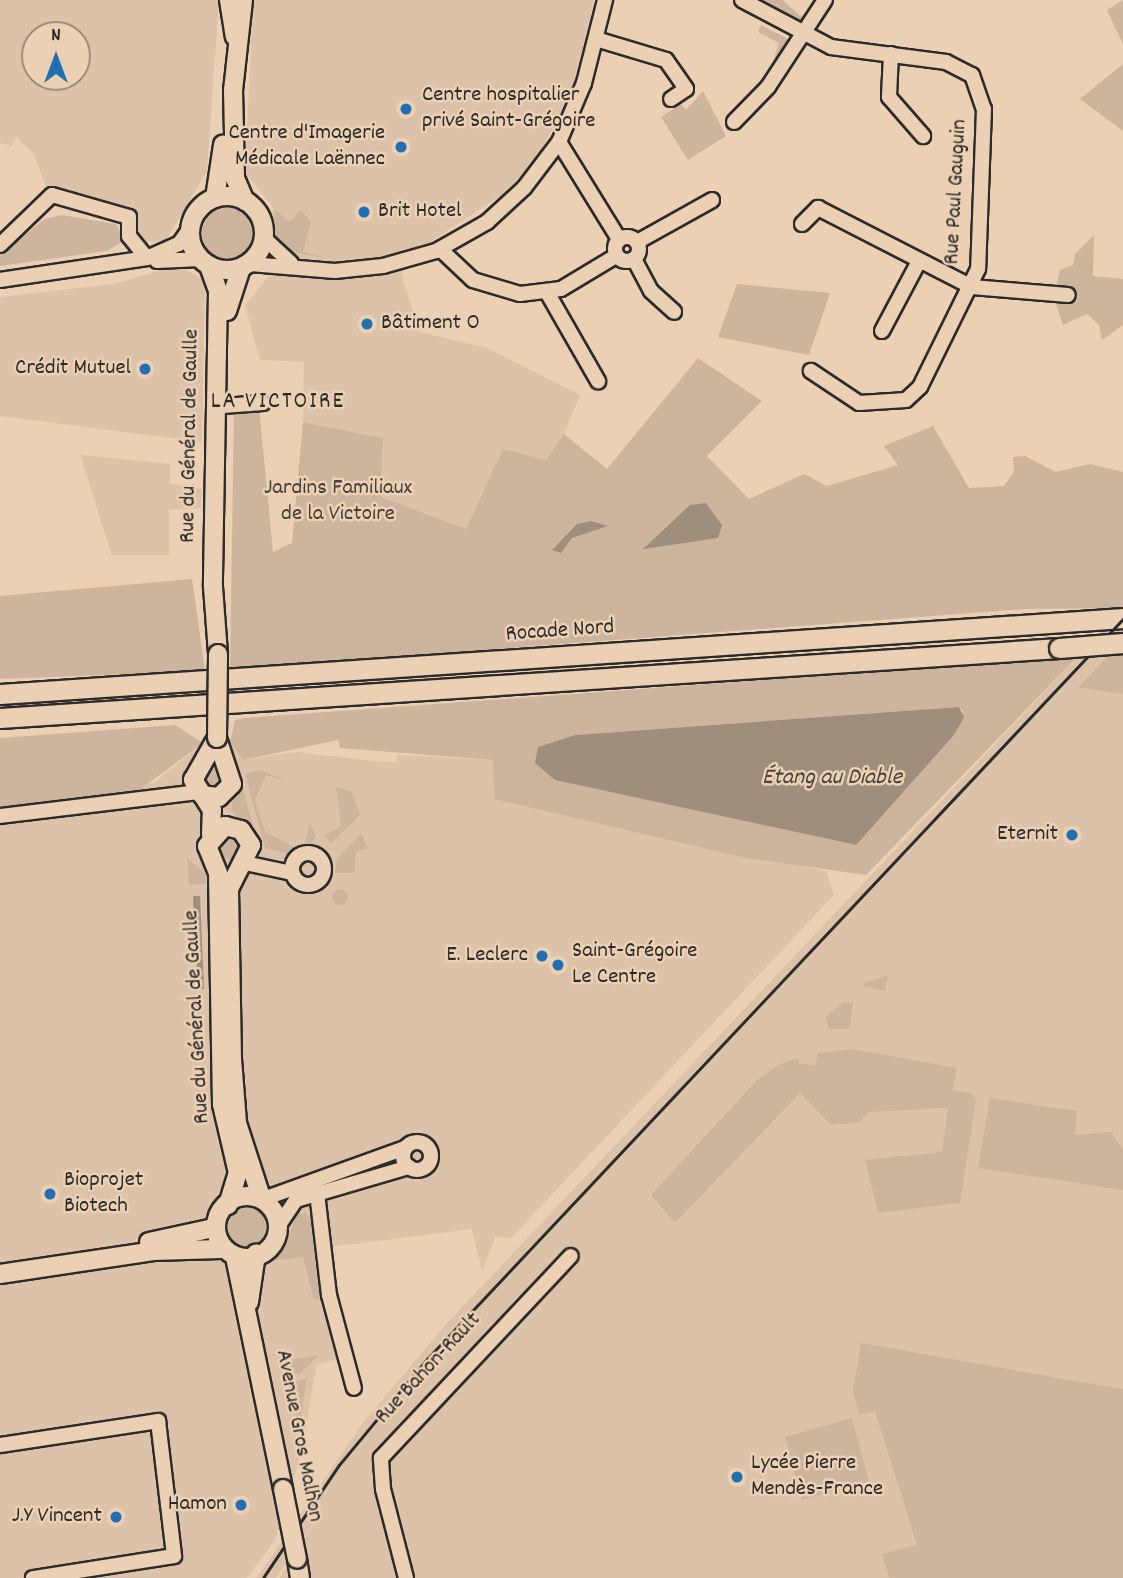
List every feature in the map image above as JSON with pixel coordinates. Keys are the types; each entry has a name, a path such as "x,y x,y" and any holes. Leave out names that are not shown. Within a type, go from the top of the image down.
{"highway":[{"name":"Rocade Nord","path":"0,694 1123,618"},
{"path":"0,718 1123,643"},
{"path":"0,728 45,724 58,714"}],"main road":[{"path":"229,0 235,37"},
{"path":"243,0 235,37 235,182 245,201 260,215 264,239 245,266 205,263 190,228 199,210 215,198 245,201"},
{"path":"215,198 233,90"},
{"name":"Rue du Général de Gaulle","path":"205,263 218,291 217,738 232,778 226,792 236,827"},
{"name":"Rue du Général de Gaulle","path":"218,609 228,405 228,302 245,266"},
{"name":"Rue du Général de Gaulle","path":"200,767 217,738"},
{"path":"225,763 200,767 200,793 226,792"},
{"name":"Rue du Général de Gaulle","path":"200,793 213,814 207,850 216,865 222,1104 238,1173 228,1205"},
{"path":"211,835 236,827 244,859 216,865"},
{"name":"Rue du Général de Gaulle","path":"244,859 229,895 233,1097 263,1197"},
{"path":"0,1264 214,1228 228,1205 263,1197 276,1208 279,1225 256,1254 152,1251 0,1275"},
{"path":"214,1228 228,1253"},
{"name":"Avenue Gros Malhon","path":"228,1253 249,1303 300,1578"},
{"name":"Avenue Gros Malhon","path":"249,1303 256,1254"}],"street":[{"path":"245,266 316,270 378,267 440,249 503,209 559,142 596,39 605,0"},
{"name":"Rue Paul Gauguin","path":"742,0 805,35 849,52 891,54 946,62 972,75 984,109 981,236 972,287 936,360 906,400 859,404 811,371"},
{"path":"734,122 805,35 825,0"},
{"path":"596,39 666,60 686,89 671,99"},
{"path":"891,54 889,97 923,136"},
{"path":"559,142 619,239 616,256"},
{"path":"0,245 52,195 129,217 130,236 147,258"},
{"path":"619,239 638,242 712,200"},
{"path":"802,224 818,208 972,287 1068,295"},
{"path":"0,280 147,258 168,251 190,228"},
{"path":"264,239 280,258 316,270"},
{"path":"638,242 634,259 651,291 674,312"},
{"path":"440,249 490,288 547,292 616,256 634,259"},
{"path":"882,331 919,261"},
{"path":"0,285 205,263"},
{"path":"547,292 598,381"},
{"path":"228,405 263,404"},
{"path":"163,792 200,767"},
{"path":"0,816 163,792 200,793"},
{"path":"244,859 293,866"},
{"path":"263,1197 418,1142 431,1155 424,1167 409,1167 296,1200 279,1225"},
{"path":"405,1148 409,1167"},
{"path":"317,1193 329,1295 354,1388"},
{"name":"Rue Bahon-Rault","path":"406,1578 380,1475 386,1449 571,1256"},
{"path":"0,1445 158,1421 174,1556 33,1578"}],"shaded area":[{"path":"0,0 219,0 207,171 166,240 140,243 132,216 47,189 34,154 16,137 12,146 0,143"},
{"path":"253,0 594,0 572,93 534,162 503,194 430,242 401,274 420,332 487,348 580,395 558,449 546,460 503,450 466,529 381,497 383,438 303,422 304,362 260,360 245,306 271,273 267,219 274,209 245,172"},
{"path":"178,265 205,281 202,442 0,416 0,297 114,284"},
{"path":"80,455 170,464 170,484 202,489 201,508 169,510 169,555 112,555"},
{"path":"1123,609 1123,641 1078,686 1123,694 1123,1389 988,1365 1059,1578 279,1578 326,1505 276,1578 257,1578 362,1424 447,1323"},
{"path":"230,742 243,760 297,752 372,761 397,762 398,755 493,760 494,799 826,871 834,895 511,1238 495,1237 482,1272 472,1229 330,1247 351,1355 316,1365 303,1447 275,1540 247,1578 0,1578 0,811 154,783 203,743"}],"green space":[{"path":"759,0 783,0 800,16 809,14 810,5 814,10 809,19 801,22"},
{"path":"1123,0 1123,44 1107,10"},
{"path":"761,25 792,41 770,71 779,43 758,32"},
{"path":"1123,64 1123,131 1080,99"},
{"path":"703,91 726,136 688,160 661,117 681,104 686,110"},
{"path":"229,206 248,214 256,233 248,252 229,260 210,252 202,233 210,214"},
{"path":"275,209 289,222 301,210 311,222 303,252 329,259 286,251 274,239"},
{"path":"62,215 116,224 125,240 107,251 0,266 0,254 45,219"},
{"path":"1094,235 1093,276 1123,279 1123,325 1102,340 1099,325 1087,314 1063,325 1056,304 1065,302 1068,290 1056,287 1060,270 1073,265 1075,254"},
{"path":"737,284 830,293 809,355 718,337"},
{"name":"Jardins Familiaux de la Victoire","path":"698,358 762,401 707,456 749,499 804,474 827,486 898,465 884,446 933,426 969,488 1004,486 1014,472 1013,457 1025,456 1056,472 1090,464 1123,472 1123,608 1026,609 230,669 234,408 259,407 273,552 292,543 303,422 383,438 381,497 466,529 503,449 546,460 564,434 607,469"},
{"path":"192,579 205,671 0,679 0,596"},
{"path":"1110,654 1123,654 1123,694 1078,687"},
{"path":"1077,657 866,875 746,858 494,799 493,760 340,748 338,740 243,760 230,742 235,720","holes":["959,707 963,711 954,735 855,845 556,780 538,747 575,735"]},
{"path":"175,725 203,743 135,793 0,811 0,738"},
{"path":"213,769 220,772 223,779 220,786 213,789 206,786 203,779 206,772"},
{"path":"260,770 288,781 266,775 255,800 265,832 294,847 292,854 265,848 245,774"},
{"path":"241,777 242,784 258,845 231,809"},
{"path":"336,787 352,792 360,815 331,843 324,836 341,826"},
{"path":"310,823 316,836 309,848 304,845"},
{"path":"361,834 368,848 356,852 354,873 335,873 337,859"},
{"path":"229,837 237,840 240,848 237,856 229,859 221,856 218,848 221,840"},
{"path":"187,858 205,873 206,884 189,885"},
{"path":"340,889 346,891 346,903 340,905 334,903 332,897 334,891"},
{"path":"888,975 885,991 863,986 865,983"},
{"path":"843,1002 853,1003 849,1029 829,1029 825,1018"},
{"path":"852,1049 957,1068 953,1090 972,1093 976,1100 960,1203 878,1213 865,1160 942,1152 948,1108 868,1112 860,1122 831,1125 800,1093 675,1223 651,1195 757,1080 780,1064 799,1058 799,1064 815,1065 818,1053"},
{"path":"990,1098 1077,1111 1075,1135 1111,1132 1123,1149 1123,1190 978,1168"},
{"path":"246,1206 261,1212 267,1227 261,1242 246,1248 231,1242 225,1227 231,1212"},
{"path":"305,1212 312,1221 323,1298 314,1300 303,1257 270,1261 285,1246 297,1214"},
{"path":"861,1343 1123,1389 1123,1578 889,1578 882,1554 917,1545 875,1411 859,1415 853,1391"},
{"path":"319,1355 299,1375 291,1372 288,1360"},
{"path":"307,1378 298,1432 292,1383"},
{"path":"852,1418 869,1481 802,1500 785,1437"}],"water":[{"path":"706,503 722,525 718,538 643,549 690,505"},
{"path":"591,521 608,526 572,538 561,553 552,550 577,524"},
{"name":"Étang au Diable","path":"959,707 964,717 954,735 856,845 555,780 535,763 538,747 575,735"},
{"path":"193,896 200,896 204,989 198,989"}],"railway":[{"path":"263,1578 339,1465 427,1359 1123,619"}],"place":[{"name":"Centre hospitalier privé Saint-Grégoire","path":"406,109"},
{"name":"Centre d'Imagerie Médicale Laënnec","path":"401,147"},
{"name":"Brit Hotel","path":"364,212"},
{"name":"Bâtiment O","path":"367,324"},
{"name":"Crédit Mutuel","path":"145,369"},
{"name":"Eternit","path":"1072,835"},
{"name":"E. Leclerc","path":"542,956"},
{"name":"Saint-Grégoire Le Centre","path":"558,965"},
{"name":"Bioprojet Biotech","path":"50,1194"},
{"name":"Lycée Pierre Mendès-France","path":"737,1477"},
{"name":"Hamon","path":"241,1505"},
{"name":"J.Y Vincent","path":"116,1517"}],"district":[{"name":"LA VICTOIRE","path":"278,403"}]}
